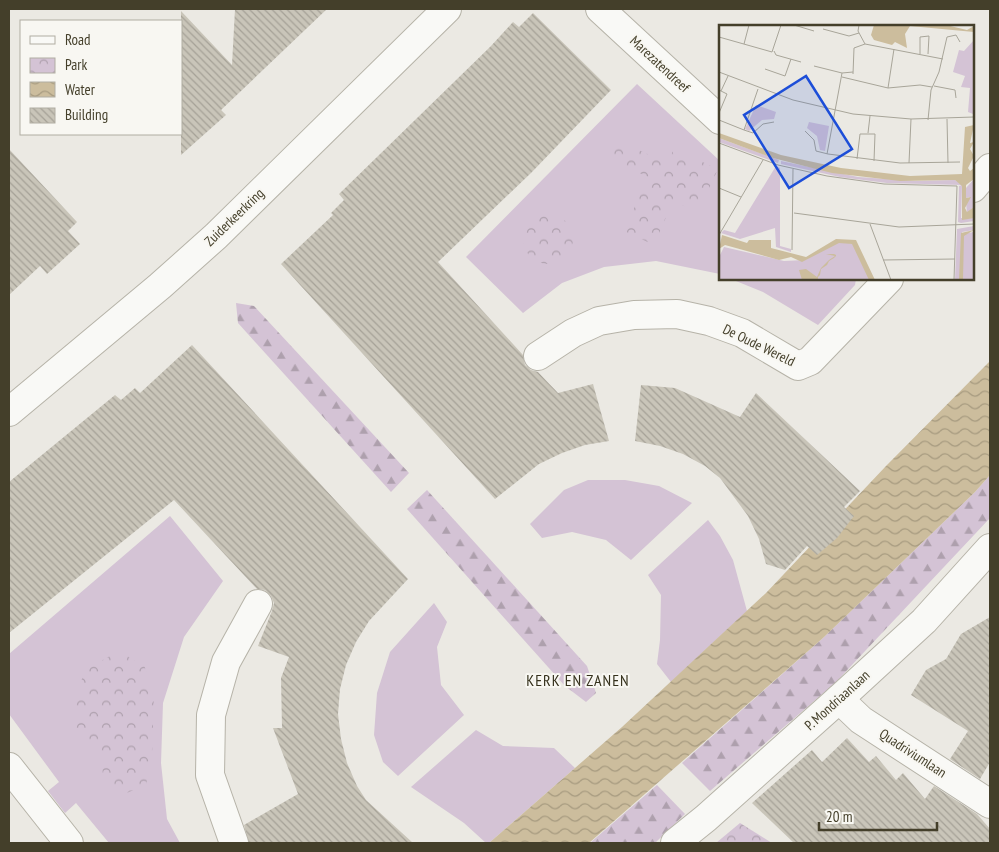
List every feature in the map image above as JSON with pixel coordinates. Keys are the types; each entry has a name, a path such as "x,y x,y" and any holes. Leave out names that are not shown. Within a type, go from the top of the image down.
{"street":[{"name":"Zuiderkeerkring","path":"9,412 160,286 216,236 447,9"},
{"name":"Marezatendreef","path":"600,9 719,119"},
{"path":"974,187 990,168"},
{"name":"De Oude Wereld","path":"538,356 573,333 599,321 634,315 677,314 709,321 742,333 798,366 810,361 888,280"},
{"name":"P. Mondriaanlaan","path":"675,843 706,818 924,621 990,548"},
{"path":"234,843 210,775 211,715 226,662 258,604"},
{"name":"Quadriviumlaan","path":"839,699 861,720 990,804"},
{"path":"9,766 69,843"}],"green space":[{"path":"637,84 719,160 719,274 656,261 604,267 562,283 523,313 466,257"},
{"path":"617,140 667,163 674,149 718,169 698,212 673,201 654,245 624,231 648,177 609,159"},
{"path":"548,214 557,216 568,225 573,239 571,248 562,259 548,264 539,262 528,253 523,239 525,230 534,219"},
{"path":"733,280 856,280 855,285 818,325 763,292"},
{"path":"236,303 254,306 409,473 391,492 238,323"},
{"path":"990,475 990,518 835,683 710,791 682,763 823,638 975,492"},
{"path":"588,480 625,480 659,486 692,503 631,560 606,540 572,532 542,538 530,524 564,490"},
{"path":"427,490 587,666 596,693 586,702 565,686 407,509"},
{"path":"170,516 223,581 184,637 163,703 161,763 167,819 180,843 109,843 76,803 65,813 48,791 59,782 9,714 9,654"},
{"path":"708,520 720,536 733,560 747,611 671,682 657,664 660,640 661,595 648,575"},
{"path":"434,603 447,622 437,647 441,685 464,715 398,776 383,762 374,735 377,693 390,652"},
{"path":"121,650 131,659 144,665 154,694 152,756 146,785 117,797 103,777 101,750 77,734 72,703 86,669"},
{"path":"476,730 503,746 554,748 575,768 489,843 486,843 464,823 411,787"},
{"path":"657,785 685,814 655,843 590,843"},
{"path":"740,823 772,843 716,843"}],"water":[{"path":"990,361 990,475 975,492 823,638 589,843 489,843 622,727 766,593 886,466"}],"building":[{"path":"235,9 327,9 221,110 226,115 181,155 181,11 232,65"},
{"path":"533,13 611,90 531,173 438,262 523,355 525,365 531,370 538,372 558,393 593,384 609,441 585,445 539,464 495,499 281,264 333,215 331,213 344,200 339,194 491,46 513,22 519,27"},
{"path":"9,149 77,222 68,231 80,244 47,274 40,266 9,295"},
{"path":"192,345 408,579 369,621 356,642 346,665 340,689 338,714 341,739 347,763 357,786 366,800 413,843 249,843 244,825 298,794 273,728 282,728 281,678 289,657 258,646 272,611 274,603 271,596 265,590 257,589 174,500 9,633 9,482 115,395 121,400 135,388 140,393"},
{"path":"641,385 675,388 740,417 756,393 860,491 844,507 854,516 837,538 817,555 807,546 785,570 766,564 759,539 748,516 720,478 705,466 683,454 660,446 635,441"},
{"path":"990,617 990,762 980,779 950,759 968,731 911,695 926,670 946,659 961,634"},
{"path":"847,738 869,762 876,756 896,780 903,773 925,799 934,786 977,814 990,829 990,843 794,843 752,803 812,750 822,762"}],"district":[{"name":"KERK EN ZANEN","path":"578,680"}]}
